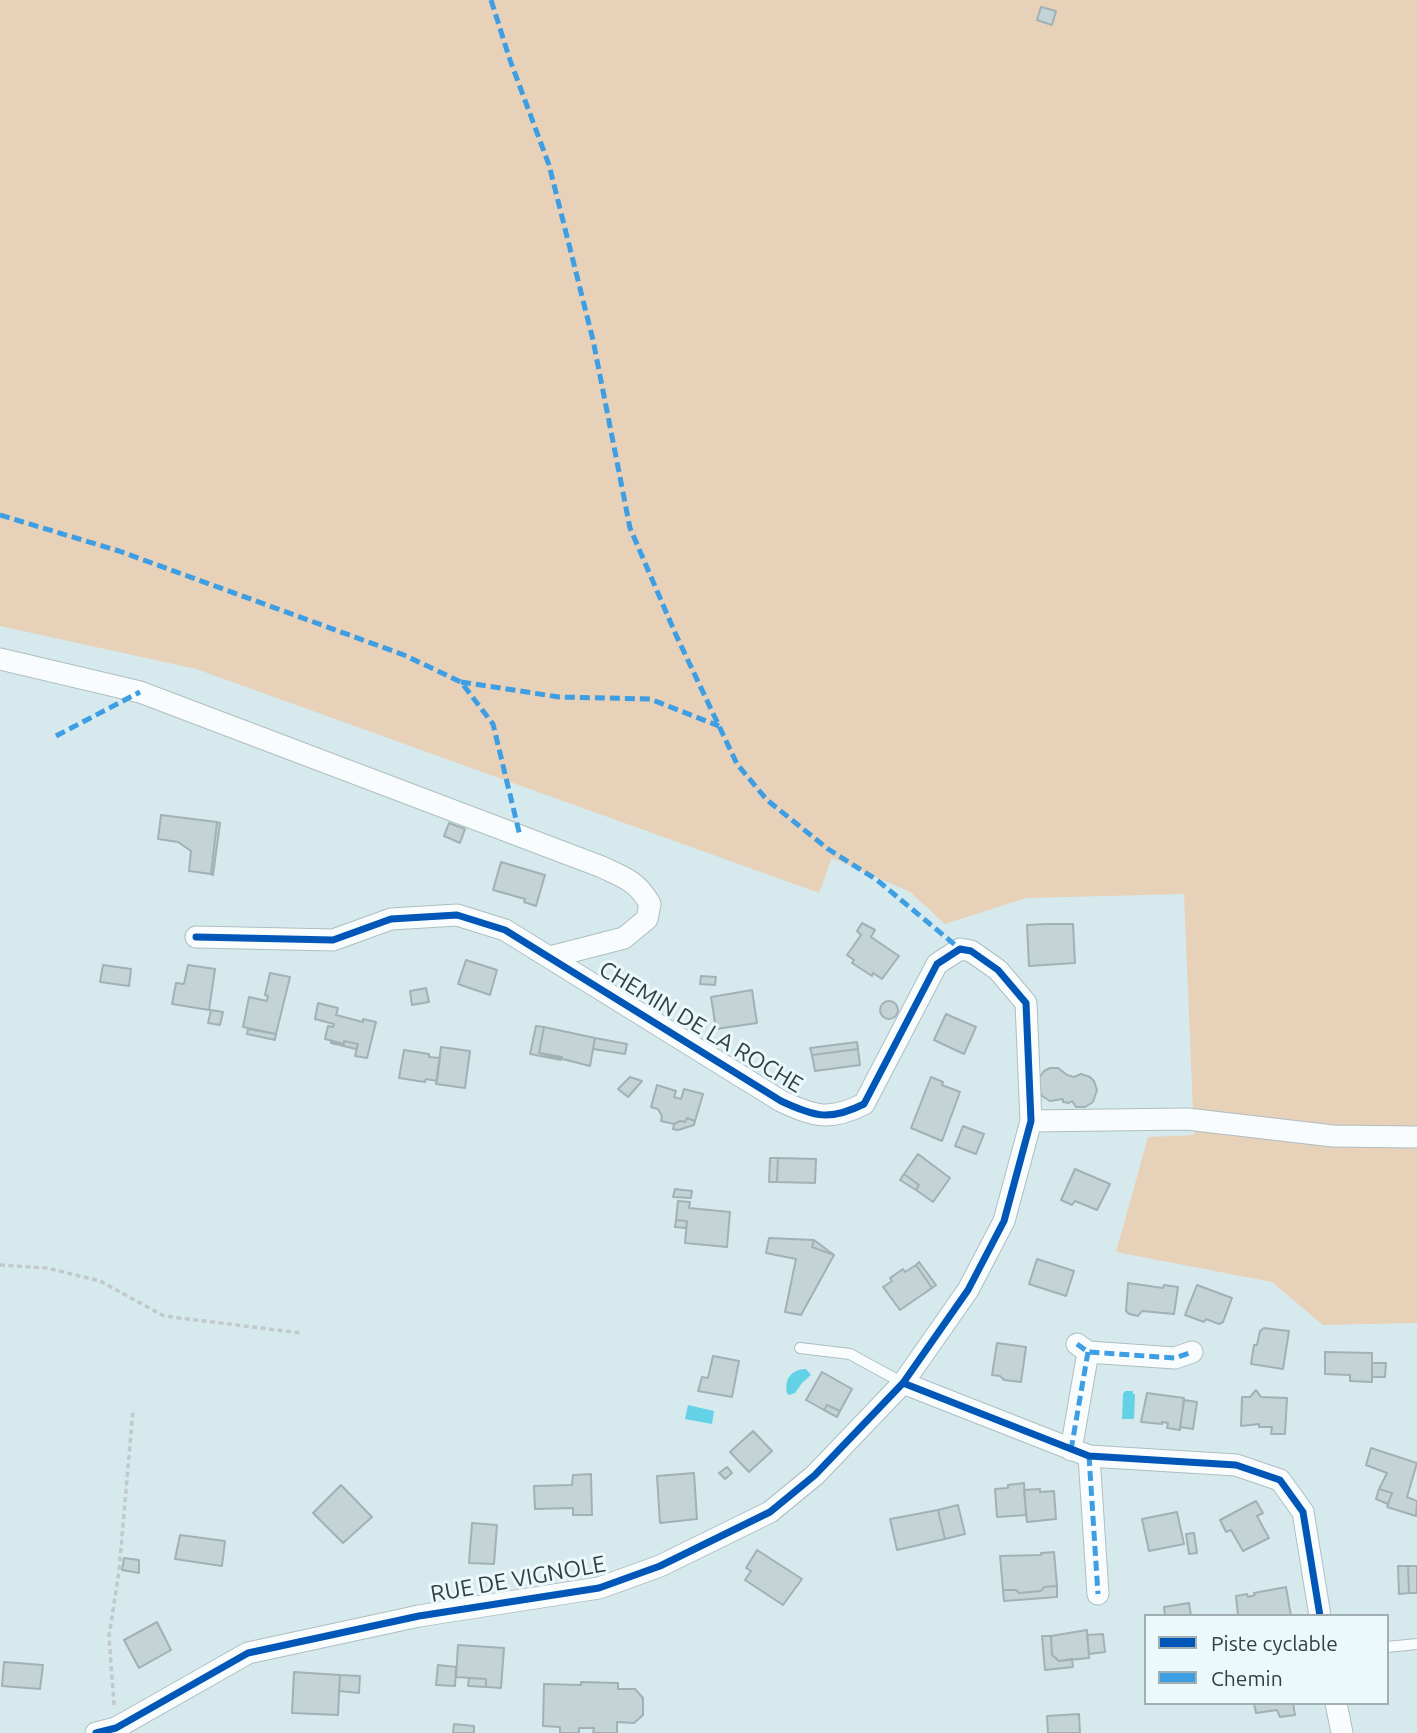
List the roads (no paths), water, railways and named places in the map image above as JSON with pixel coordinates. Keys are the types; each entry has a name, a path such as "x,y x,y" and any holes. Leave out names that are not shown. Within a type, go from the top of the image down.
{"street":[{"name":"CHEMIN DE LA ROCHE","path":"0,659 140,692 602,867 626,878 641,889 650,904 647,919 624,938 550,957"},
{"path":"196,937 333,940 391,919 457,915 505,930 550,957"},
{"name":"CHEMIN DE LA ROCHE","path":"550,957 781,1101 810,1115 844,1114 864,1104 937,964 961,949 971,951 998,970 1026,1003 1031,1121"},
{"path":"1031,1121 1187,1119 1333,1136 1417,1137"},
{"name":"RUE DE VIGNOLE","path":"119,1728 248,1653 419,1616 599,1588 660,1566 770,1512 815,1475 903,1383 968,1290 1004,1221 1031,1121"},
{"path":"1098,1594 1080,1453 1083,1348 1175,1358 1192,1352"},
{"path":"903,1383 1080,1453 1236,1465 1280,1480 1303,1512 1320,1614"},
{"path":"1336,1705 1342,1733"}],"lane":[{"path":"800,1348 850,1354 903,1383"},
{"path":"1389,1647 1417,1644"}],"water":[{"path":"806,1369 811,1375 795,1393 789,1395 786,1388 790,1376 796,1371"},
{"path":"1125,1391 1133,1391 1135,1394 1134,1419 1122,1419"},
{"path":"688,1405 714,1411 712,1424 685,1419"}]}
